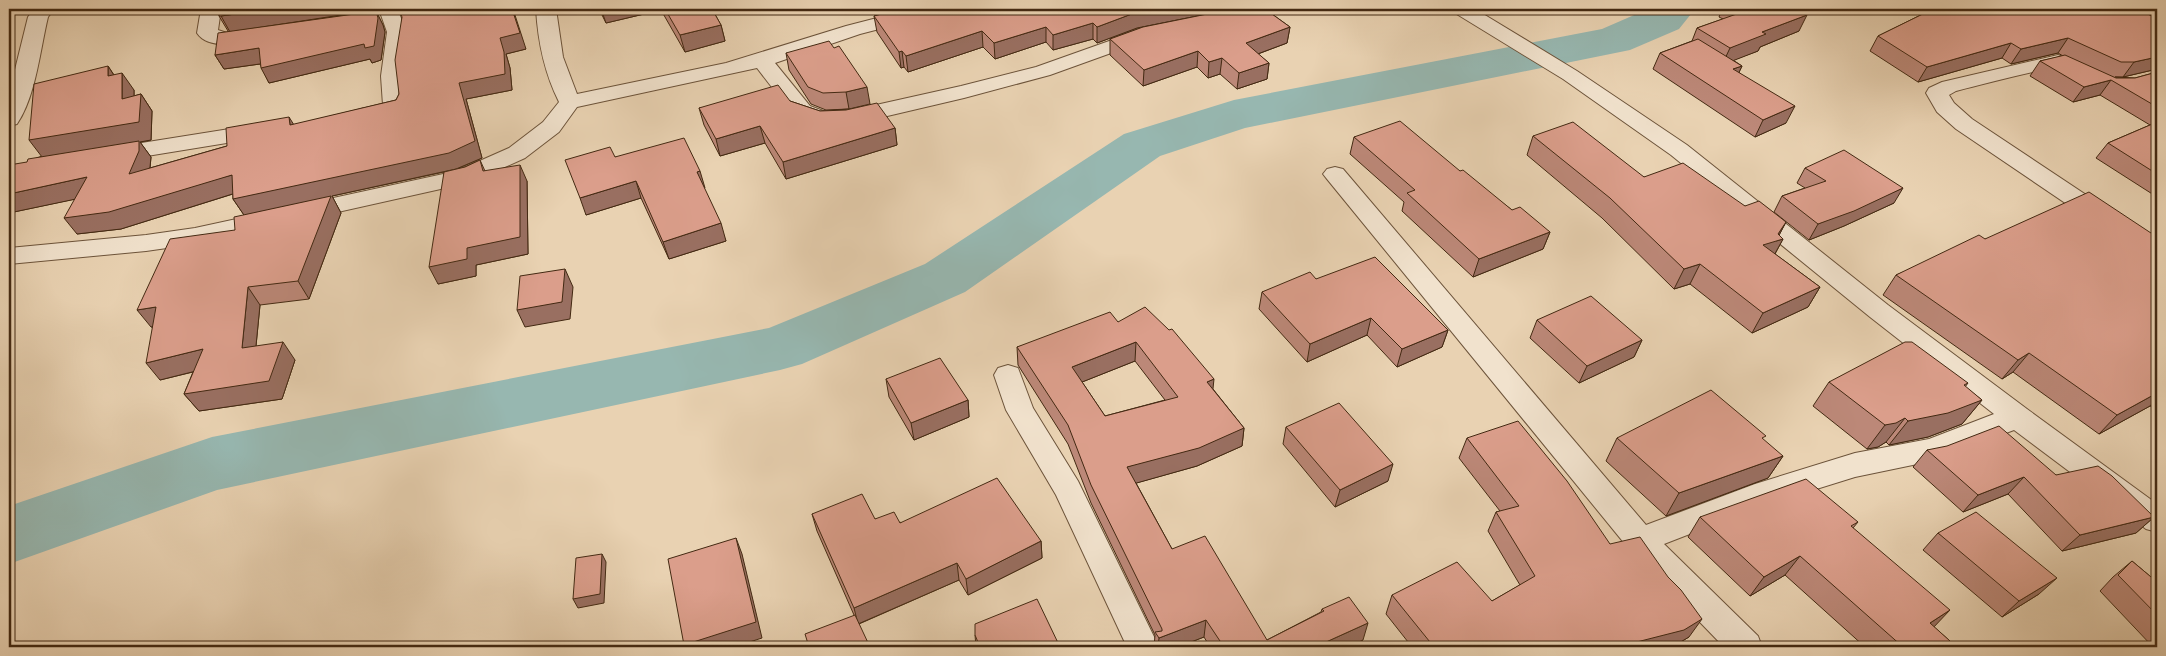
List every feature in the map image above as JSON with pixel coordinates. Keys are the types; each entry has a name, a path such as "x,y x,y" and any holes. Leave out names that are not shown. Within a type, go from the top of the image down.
{"street":[{"path":"9,119 20,93 38,17 44,9"},
{"path":"211,9 207,33 229,40 274,33"},
{"path":"546,9 548,43 559,81 570,102"},
{"path":"9,256 146,243 195,236 464,177 517,153 551,127 570,102 636,90 762,60 853,30 934,9"},
{"path":"1462,9 1570,75 1679,150 1879,311 2157,520"},
{"path":"346,117 394,110 391,76 396,20"},
{"path":"762,60 802,111 824,119 849,118 964,92 1043,71 1137,36 1165,29"},
{"path":"2090,77 2058,60 1950,86 1937,94 1945,107 1964,124 2157,253"},
{"path":"86,159 279,128"},
{"path":"1335,174 1640,540 1746,647"},
{"path":"1008,374 1020,410 1068,490 1143,647"},
{"path":"1640,540 1756,496 1855,465 1932,450 2018,417"}],"building":[{"path":"220,9 271,9 219,16"},
{"path":"399,9 512,9 520,33 500,38 504,52 505,74 459,83 475,141 449,153 233,199 232,175 109,212 64,218 87,177 9,194 9,165 27,162 28,159 139,141 139,151 129,174 227,146 226,128 289,117 290,125 396,100 399,94 395,60 402,17"},
{"path":"665,9 712,9 721,25 680,35"},
{"path":"901,9 1155,9 1137,12 1097,27 1093,23 1053,35 1046,27 994,43 982,31 906,56 902,51 899,52 874,16"},
{"path":"1232,9 1265,9 1290,27 1246,43 1269,63 1239,73 1222,58 1209,62 1198,51 1144,70 1110,39 1143,27"},
{"path":"1741,9 1796,9 1807,15 1762,32 1766,34 1730,48 1697,28 1745,11"},
{"path":"1933,9 2135,9 2157,18 2157,57 2134,62 2121,62 2068,38 2021,49 2011,43 1927,67 1878,36"},
{"path":"376,11 378,18 374,46 365,48 364,44 261,68 259,48 215,55 218,33"},
{"path":"1698,39 1742,66 1733,69 1795,106 1763,120 1660,53"},
{"path":"829,41 834,48 839,46 867,87 846,92 823,93 808,87 786,53"},
{"path":"2065,55 2116,78 2135,78 2157,72 2157,107 2111,80 2084,87 2040,61"},
{"path":"108,66 108,76 122,73 122,99 141,94 139,122 29,140 34,84"},
{"path":"778,85 790,101 820,111 846,110 877,103 895,128 783,162 760,126 716,139 699,108"},
{"path":"1400,121 1460,171 1463,170 1512,210 1520,207 1550,232 1479,259 1407,193 1415,190 1354,137"},
{"path":"1573,122 1644,177 1683,163 1745,206 1759,201 1786,222 1778,234 1783,239 1763,245 1820,287 1763,313 1700,264 1684,269 1610,198 1533,136"},
{"path":"2157,122 2157,174 2108,143"},
{"path":"684,138 700,171 697,172 721,223 663,242 636,181 580,198 565,160 610,147 615,157"},
{"path":"1844,150 1903,188 1854,211 1818,224 1782,196 1826,181 1805,168"},
{"path":"480,160 483,171 520,165 520,237 467,248 467,259 429,267 444,172 465,167"},
{"path":"2089,192 2157,237 2157,393 2117,415 2029,353 2018,360 1896,275 1979,235 1985,239"},
{"path":"331,196 298,281 248,287 242,348 283,342 269,381 184,394 203,349 146,363 156,307 137,310 170,239 235,230 234,217"},
{"path":"1375,257 1448,330 1402,349 1371,318 1310,344 1262,292 1310,272 1316,279"},
{"path":"565,269 562,302 517,310 520,276"},
{"path":"1591,296 1642,340 1587,366 1537,320"},
{"path":"1145,307 1169,330 1172,329 1214,379 1207,382 1244,428 1199,448 1127,467 1172,549 1205,536 1267,640 1324,611 1322,609 1349,597 1368,623 1315,647 1224,647 1206,620 1159,638 1155,632 1162,631 1162,629 1091,485 1068,425 1017,347 1110,312 1118,322","holes":["1136,342 1178,397 1105,416 1072,367"]},
{"path":"1905,342 1912,342 1968,383 1964,385 1982,400 1948,413 1908,421 1905,418 1896,423 1885,425 1829,382"},
{"path":"940,358 968,400 911,423 886,379"},
{"path":"1711,390 1766,436 1762,438 1783,456 1679,493 1617,438"},
{"path":"1339,403 1393,464 1340,490 1286,427"},
{"path":"1518,421 1567,481 1610,544 1640,537 1668,577 1681,590 1702,619 1684,630 1619,647 1434,647 1392,595 1457,562 1492,601 1535,576 1496,512 1519,506 1467,438"},
{"path":"1999,426 2056,475 2098,466 2112,476 2154,517 2080,535 2024,477 1978,495 1927,450 1947,446"},
{"path":"997,478 1041,541 966,579 957,563 854,608 812,514 862,494 875,519 894,512 900,523"},
{"path":"1806,479 1858,522 1851,526 1950,610 1930,623 1950,641 1940,647 1903,647 1800,556 1764,577 1700,517"},
{"path":"1976,512 2057,578 2019,601 1938,533"},
{"path":"736,538 756,622 684,645 668,559"},
{"path":"602,554 600,594 573,599 576,558"},
{"path":"2132,561 2157,582 2157,615 2118,575"},
{"path":"1037,599 1060,647 980,647 975,635 975,624"},
{"path":"855,615 870,647 809,647 805,634"}],"waterway":[{"path":"9,535 212,464 780,348 945,278 1142,145 1234,115 1614,40 1663,19 1673,9"}]}
